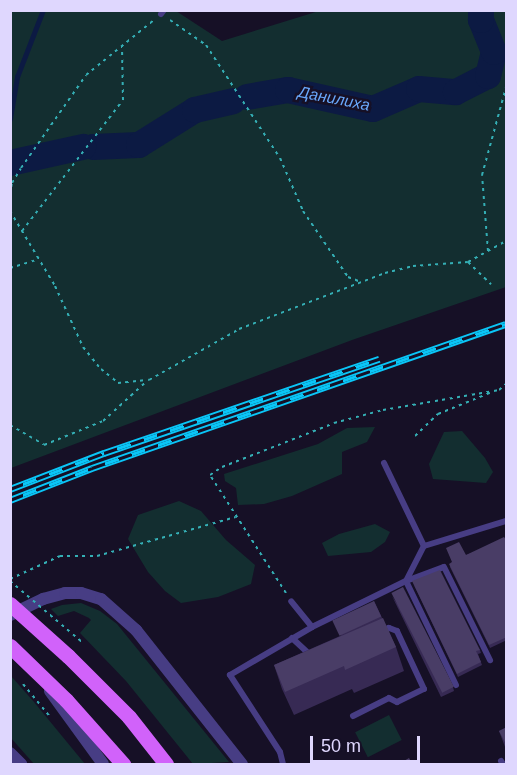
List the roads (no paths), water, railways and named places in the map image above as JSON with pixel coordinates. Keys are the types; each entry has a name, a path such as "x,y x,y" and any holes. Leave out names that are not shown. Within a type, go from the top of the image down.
{"main road":[{"path":"10,604 68,656 129,717 166,765"},
{"path":"10,646 36,670 123,765"}],"street":[{"path":"10,615 43,599 65,593 89,595 111,606 136,630 242,765"},
{"path":"36,670 103,765"},
{"path":"10,753 21,765"}],"lane":[{"path":"384,464 424,546"},
{"path":"406,581 424,546 507,521"},
{"path":"283,765 280,752 230,675 312,627 406,581 444,567 490,660"},
{"path":"406,581 456,685"},
{"path":"291,601 312,627"},
{"path":"352,716 389,698 397,702 424,689 397,631 389,628 369,637"},
{"path":"292,638 313,658 319,659"}],"waterway":[{"path":"10,119 17,77 43,10"},
{"name":"Данилиха","path":"247,97 288,90 373,109 419,89 456,92 488,76 494,52 481,20 481,10"},
{"name":"Данилиха","path":"93,147 139,145 195,110 233,101"},
{"name":"Данилиха","path":"10,163 83,147"}],"railway":[{"path":"10,500 92,468 506,324"},
{"path":"10,489 104,453 379,359"}]}
